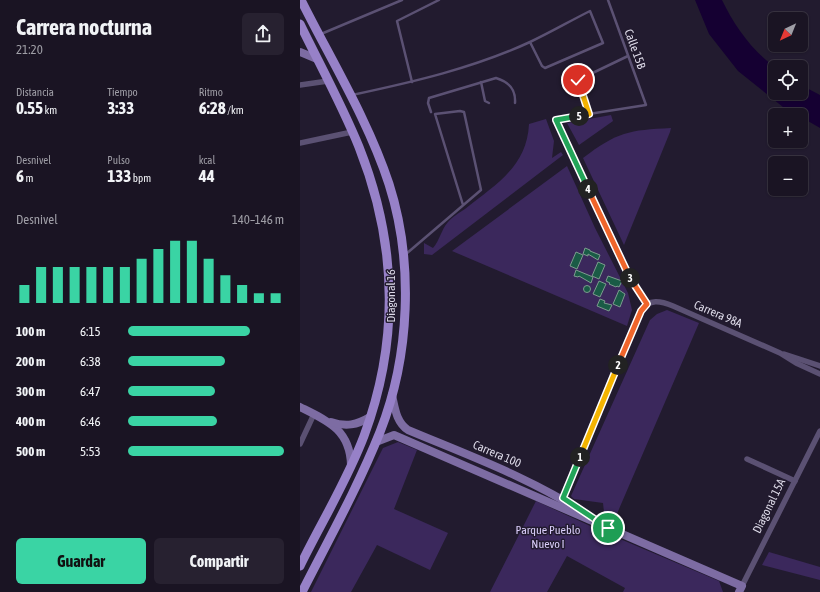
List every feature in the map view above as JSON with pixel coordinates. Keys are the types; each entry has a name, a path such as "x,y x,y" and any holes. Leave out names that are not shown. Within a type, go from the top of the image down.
{"main road":[{"name":"Diagonal 16","path":"302,0 372,140 388,183 396,211 403,257 405,298 399,361 392,395 376,442 349,500 302,592"},
{"name":"Diagonal 16","path":"300,24 352,132 370,178 381,216 387,251 390,282 386,348 379,389 370,418 351,465 300,566"}],"street":[{"path":"300,52 317,59"},
{"path":"300,85 328,81"},
{"path":"556,120 632,281 647,304 641,311 563,498"},
{"path":"300,143 352,132"},
{"name":"Carrera 98A","path":"647,304 652,302 662,302 780,353 820,366"},
{"name":"Carrera 98A","path":"780,353 796,363 820,374"},
{"name":"Carrera 100","path":"392,395 398,418 403,427 523,478 563,498 608,528"},
{"path":"300,407 327,421 339,430 351,455 351,465"},
{"path":"300,444 314,414"},
{"path":"327,421 347,426 370,418"},
{"name":"Diagonal 15A","path":"741,589 819,433"},
{"name":"Carrera 100","path":"376,442 394,435 608,528 741,589"},
{"path":"460,463 464,454"},
{"path":"748,460 795,480"}],"lane":[{"path":"319,35 402,0"},
{"path":"412,82 397,21 439,0"},
{"name":"Calle 15B","path":"589,114 646,105 608,0"},
{"path":"350,95 412,82 462,67 530,42 590,11 603,42 546,68 542,66 530,42"},
{"path":"556,120 589,114 578,80 628,56"},
{"path":"431,112 428,103 429,98 496,78 504,80 511,86 516,95 514,103"},
{"path":"480,82 486,101 489,103"},
{"path":"403,257 481,190 466,116 460,111 435,114 463,205"}],"green space":[{"path":"611,115 613,121 579,145 567,123"},
{"path":"546,119 554,141 552,158 561,152 563,155 432,255 424,254 424,243 433,248 450,220 508,174 522,152 527,139 529,124"},
{"path":"671,128 624,245 583,158 605,143 624,134 644,130"},
{"path":"567,166 595,228 628,293 632,310 627,326 452,251"},
{"path":"667,310 699,323 616,516 604,512 603,503 574,499 571,496 650,320 657,314"},
{"path":"398,442 417,450 394,509 448,533 430,570 377,545 351,592 311,592 383,448"},
{"name":"Parque Pueblo Nuevo I","path":"536,501 599,530 719,581 723,592 623,592 625,588 567,556 547,592 490,592"},
{"path":"769,552 820,567 820,580 762,565"}],"shaded area":[{"path":"695,0 722,0 744,37 768,62 768,95 738,71 709,34"},
{"path":"808,89 820,95 820,128 808,121 808,108 783,107 774,100 808,100"}],"building":[{"path":"585,248 600,255 598,260 588,254 588,256 583,254"},
{"path":"576,252 583,255 577,269 570,266"},
{"path":"598,262 605,265 599,279 592,276"},
{"path":"576,270 593,277 591,283 579,276 574,276"},
{"path":"608,276 622,281 619,287 609,284 610,283 606,281"},
{"path":"599,281 606,284 600,297 593,294"},
{"path":"587,286 590,289 587,292 584,289"},
{"path":"619,290 625,294 620,307 613,304"},
{"path":"600,299 605,301 604,303 612,305 609,311 597,306"}],"route":[{"path":"578,80 589,114 556,120 632,281 647,304 641,311 563,498 608,528"}]}
